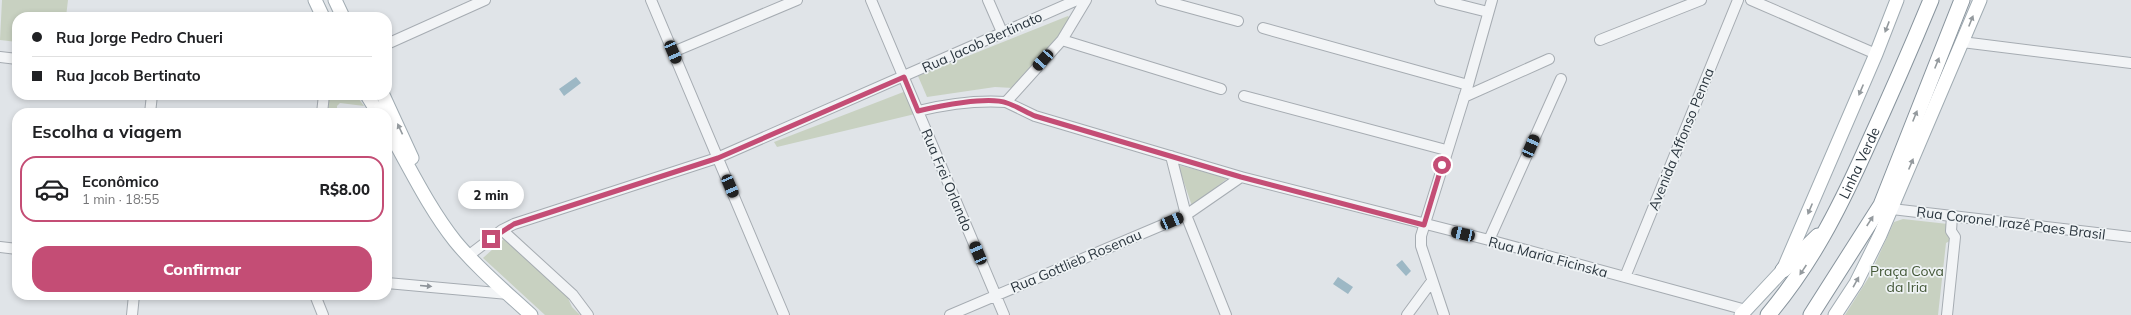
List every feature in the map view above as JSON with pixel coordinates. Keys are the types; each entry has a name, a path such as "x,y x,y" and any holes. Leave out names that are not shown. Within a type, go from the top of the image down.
{"highway":[{"name":"Linha Verde","path":"1768,315 1798,278 1831,225 1894,88 1931,0"},
{"path":"1810,315 1881,205 1962,0"},
{"path":"1784,270 1831,225"}],"main road":[{"path":"315,0 321,12"},
{"path":"335,0 341,12"},
{"name":"Linha Verde","path":"1743,313 1784,270 1876,54 1897,0"},
{"path":"1835,315 1856,283 1892,208 1980,0"},
{"path":"392,114 410,151 424,192"},
{"path":"392,137 443,224 468,256 531,315"}],"street":[{"path":"392,42 485,0"},
{"path":"651,0 784,315"},
{"path":"673,52 796,0"},
{"name":"Rua Frei Orlando","path":"871,0 1004,315"},
{"path":"988,0 1002,32"},
{"name":"Rua Jacob Bertinato","path":"468,256 502,230 514,224 718,158 1077,0"},
{"path":"918,111 938,106 981,102 1006,102 1062,40 1086,0"},
{"path":"1161,0 1238,20"},
{"path":"1440,0 1488,12"},
{"path":"1444,315 1421,246 1420,236 1446,150 1468,85 1492,0"},
{"path":"1600,40 1701,0"},
{"name":"Avenida Affonso Penna","path":"1625,277 1738,0"},
{"path":"1751,0 1876,54"},
{"path":"1263,28 1468,85"},
{"path":"1062,40 1222,89"},
{"path":"1962,42 2131,63"},
{"path":"0,57 12,58"},
{"path":"1464,97 1549,58"},
{"path":"1489,240 1561,79"},
{"path":"1244,96 1446,150"},
{"name":"Rua Maria Ficinska","path":"1006,102 1035,116 1241,177 1424,225 1489,240 1625,277 1743,313"},
{"path":"1171,156 1186,215 1226,315"},
{"name":"Rua Gottlieb Rosenau","path":"950,315 1186,215 1241,177"},
{"name":"Rua Coronel Irazê Paes Brasil","path":"1892,208 2131,237"},
{"path":"1947,315 1955,237 1951,231 1952,216"},
{"path":"502,230 573,296 588,315"},
{"path":"0,247 12,248"},
{"path":"1407,315 1432,281"},
{"path":"392,282 508,294"},
{"path":"132,315 134,300"},
{"path":"316,300 319,314"}],"green space":[{"path":"2,0 68,0 67,12 12,12 12,41 0,40"},
{"path":"1068,16 1072,20 1013,88 995,87 927,97 918,76"},
{"path":"906,91 915,114 777,147 774,142"},
{"path":"329,100 360,100 364,106 340,103 337,108 328,108"},
{"path":"1178,165 1228,178 1192,206"},
{"name":"Praça Cova da Iria","path":"1903,219 1948,224 1953,239 1946,243 1938,315 1845,315 1869,277 1894,222"},
{"path":"505,238 567,296 572,307 580,315 545,315 483,258"}],"water":[{"path":"576,77 581,83 564,96 559,89"},
{"path":"1402,260 1411,271 1406,276 1396,265"},
{"path":"1338,277 1353,287 1348,294 1333,284"}],"route":[{"path":"491,239 508,226 718,158 904,77 918,111 938,106 988,101 1006,102 1035,116 1241,177 1424,225 1442,165"}]}
